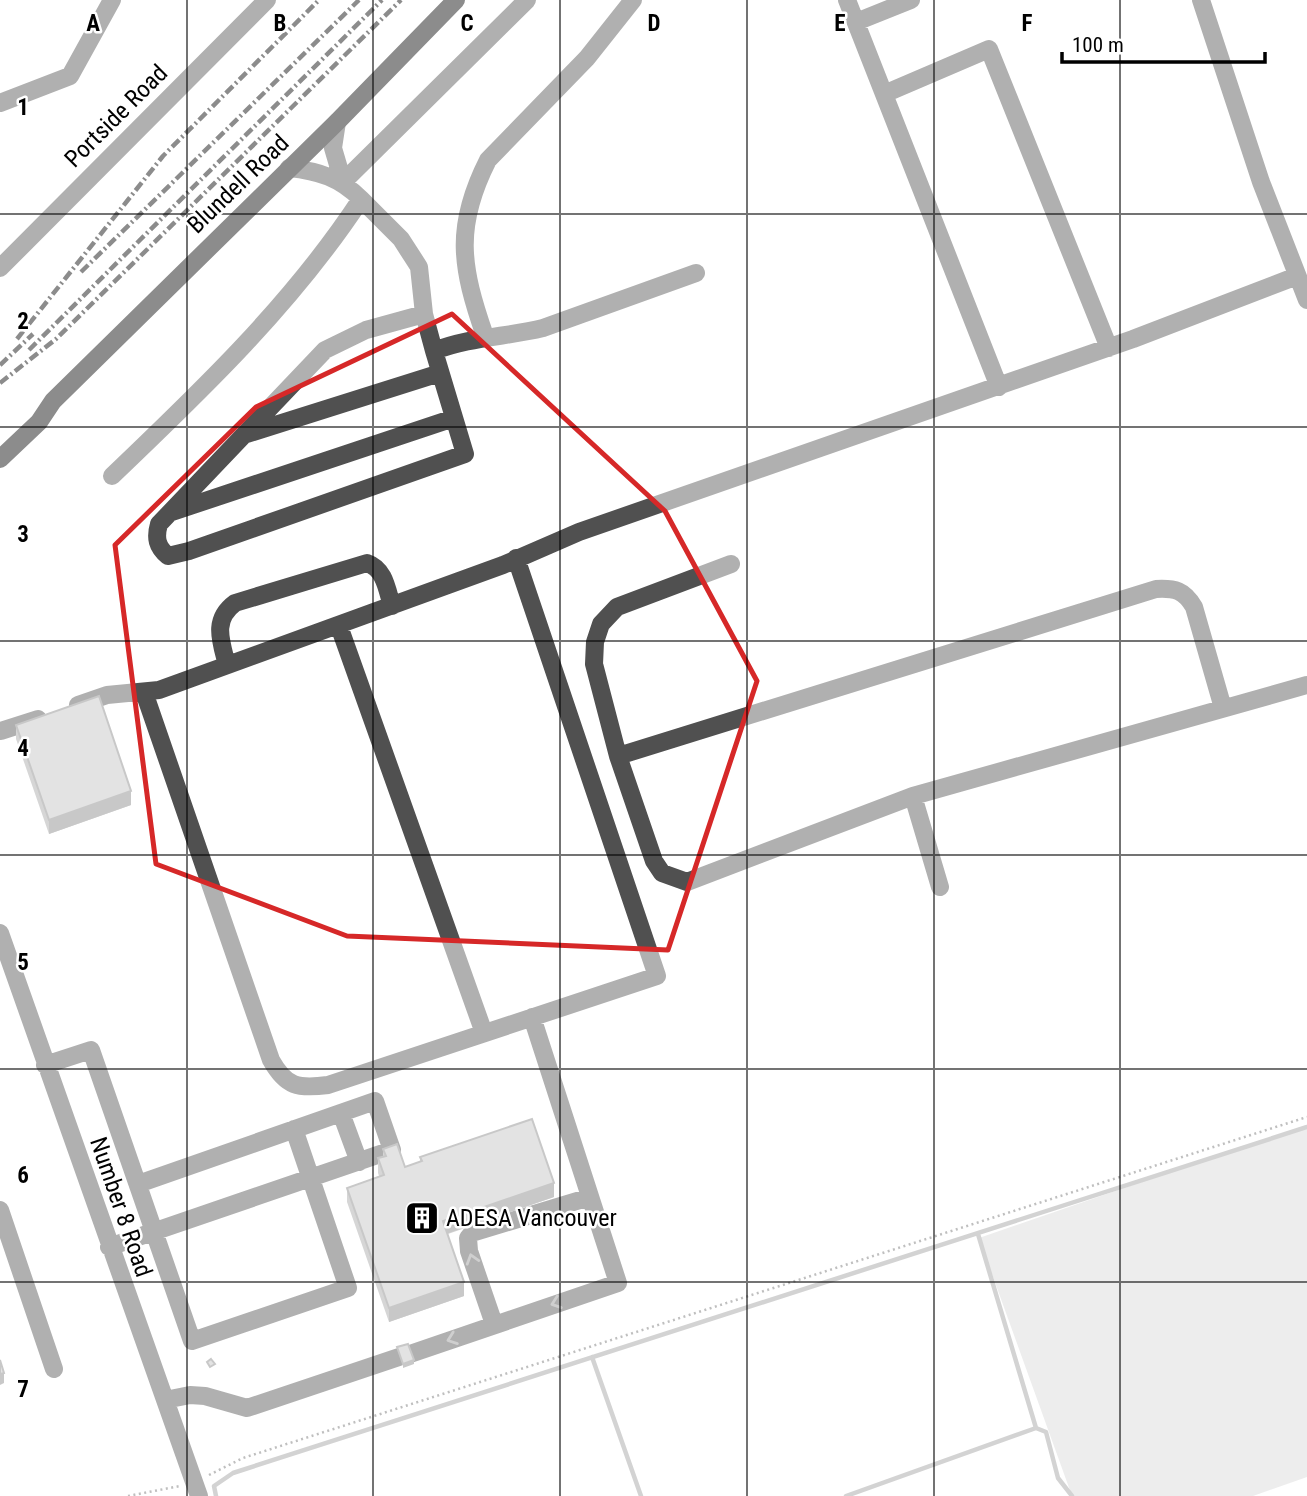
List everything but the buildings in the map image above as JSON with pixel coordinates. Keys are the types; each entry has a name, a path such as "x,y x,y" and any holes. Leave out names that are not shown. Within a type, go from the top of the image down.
{"main road":[{"name":"Blundell Road","path":"0,459 39,422 53,401 337,122 456,0"},
{"name":"Blundell Road","path":"0,442 32,414 53,401"}],"street":[{"path":"0,103 70,76 112,0"},
{"name":"Portside Road","path":"0,268 267,0"},
{"path":"343,181 527,0"},
{"path":"485,336 471,301 463,241 467,211 477,181 488,160 587,58 633,0"},
{"path":"847,0 999,387"},
{"path":"856,22 911,0"},
{"path":"1201,0 1261,182 1307,300"},
{"path":"884,94 989,49 1109,348"},
{"path":"337,122 333,148 343,181"},
{"path":"289,168 309,170 343,181 401,239 419,267 424,314 466,454 168,556 160,550 156,536 159,524 326,350 366,330 424,314"},
{"path":"112,476 219,373 336,237 361,199"},
{"path":"434,351 485,336 518,334 543,328 696,273"},
{"path":"1,732 107,695 159,690 339,626 579,532 1109,348 1297,276"},
{"path":"244,435 440,373"},
{"path":"170,513 454,418"},
{"path":"144,692 267,1049 281,1078 297,1086 328,1085 657,976 516,558"},
{"path":"228,665 219,622 223,612 235,603 367,563 376,566 383,575 392,606"},
{"path":"731,564 617,607 601,624 595,642 594,664 618,756 654,861 662,873 687,882 913,796 1307,685"},
{"path":"618,756 1156,589 1175,588 1187,594 1194,607 1223,708"},
{"path":"339,626 484,1033"},
{"path":"913,796 940,887"},
{"name":"Number 8 Road","path":"0,933 109,1247 197,1489"},
{"path":"165,1400 190,1395 205,1396 247,1408 618,1283 532,1017"},
{"path":"45,1065 91,1050 192,1341 348,1288 294,1129"},
{"path":"109,1247 392,1150 375,1101 138,1184"},
{"path":"341,1113 359,1162"},
{"path":"494,1324 469,1251 468,1238 472,1233 590,1197"},
{"path":"0,1210 54,1369"}],"path":[{"path":"128,1496 197,1489 243,1458 1307,1117"}],"highlighted area":[{"path":"452,314 665,511 757,681 668,950 347,936 156,864 115,545 256,407"}],"shaded area":[{"path":"1307,1125 1307,1477 1253,1496 1072,1496 979,1238"}],"waterway":[{"path":"216,1496 214,1486 233,1473 1307,1127"},
{"path":"846,1496 1036,1428 978,1234"},
{"path":"592,1357 641,1496"},
{"path":"1036,1428 1046,1432 1058,1478 1072,1496"}],"railway":[{"path":"17,339 163,156 319,0"},
{"path":"81,272 359,0"},
{"path":"29,350 382,0"},
{"path":"0,383 56,339 401,0"},
{"path":"0,365 33,334"}],"place":[{"name":"ADESA Vancouver","path":"422,1218"}]}
